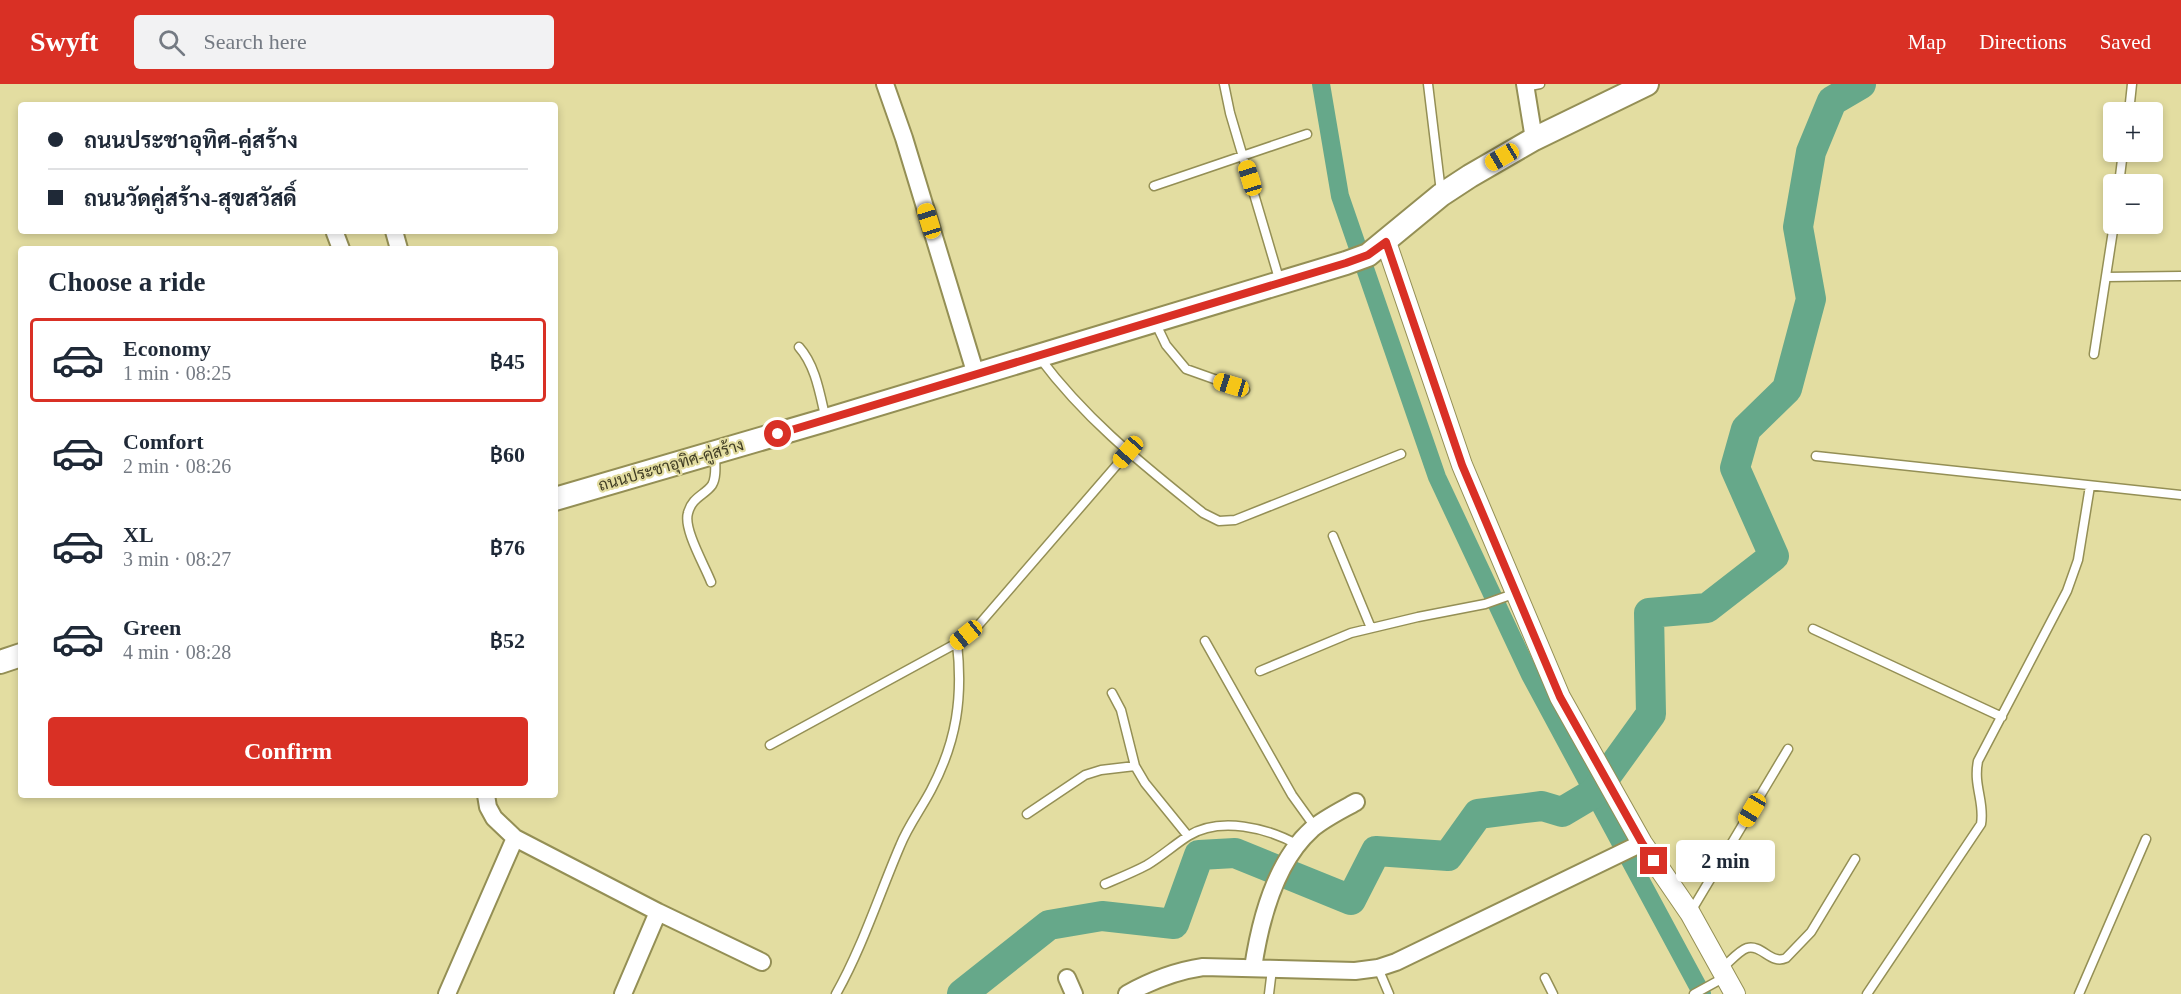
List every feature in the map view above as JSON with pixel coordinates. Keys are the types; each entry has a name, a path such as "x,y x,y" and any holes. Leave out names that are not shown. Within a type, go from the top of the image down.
{"main road":[{"name":"ถนนประชาอุทิศ-คู่สร้าง","path":"558,498 1039,357 1346,263 1377,248 1441,195 1470,176 1534,139 1647,84"},
{"path":"0,662 18,656"}],"street":[{"path":"885,84 904,138 975,375"},
{"path":"1530,85 1534,139"},
{"path":"1377,248 1462,465 1509,595 1560,697 1642,843 1690,913 1723,981"},
{"path":"486,798 494,818 515,838 658,912 762,962"},
{"path":"1253,968 1264,911 1285,863 1314,827 1356,802"},
{"path":"447,994 515,838"},
{"path":"1127,994 1146,983 1181,970 1203,967 1356,971 1378,968 1396,962 1642,843"},
{"path":"623,994 658,912"},
{"path":"1067,978 1074,994"}],"lane":[{"path":"1224,84 1230,114 1280,282"},
{"path":"1428,84 1441,195"},
{"path":"2130,102 2132,84"},
{"path":"1154,186 1307,134"},
{"path":"2094,354 2112,234"},
{"path":"2106,277 2181,276"},
{"path":"1155,322 1166,345 1186,369 1245,390"},
{"path":"799,347 807,356 826,420"},
{"path":"1039,357 1078,405 1128,452 1203,513 1219,521 1235,520 1401,454"},
{"path":"770,745 957,643 976,628 1128,452"},
{"path":"711,582 687,525 687,514 700,494 711,486 715,473 715,453"},
{"path":"1816,456 2181,495"},
{"path":"1867,994 1981,824 1983,816 1976,784 1978,761 2067,591 2078,560 2090,486"},
{"path":"1333,536 1371,628"},
{"path":"1260,671 1352,633 1485,604 1509,595"},
{"path":"1814,629 2002,717"},
{"path":"1205,641 1292,795 1314,827"},
{"path":"836,994 865,932 906,831 931,790 950,747 960,704 957,643"},
{"path":"1112,693 1121,710 1135,766 1145,783 1188,836"},
{"path":"1690,913 1788,749"},
{"path":"1027,814 1085,775 1101,770 1135,766"},
{"path":"1105,884 1144,866 1188,836 1216,826 1240,827 1282,836 1298,845"},
{"path":"2079,994 2146,839"},
{"path":"1695,994 1723,981 1743,950 1749,947 1756,948 1775,959 1786,958 1810,932 1855,859"},
{"path":"1378,968 1389,994"},
{"path":"1269,994 1272,969"},
{"path":"1545,978 1553,994"}],"waterway":[{"path":"1321,84 1340,196 1437,477 1530,675 1702,994"},
{"path":"962,994 1049,925 1102,916 1174,924 1199,855 1235,853 1351,900 1376,851 1448,856 1478,814 1542,806 1562,812 1594,793 1651,714 1649,613 1707,608 1774,556 1735,468 1746,429 1787,389 1811,299 1798,227 1811,152 1832,101 1861,84"}],"route":[{"path":"778,434 1124,332 1346,263 1368,255 1386,242 1462,465 1560,697 1654,861"}]}
